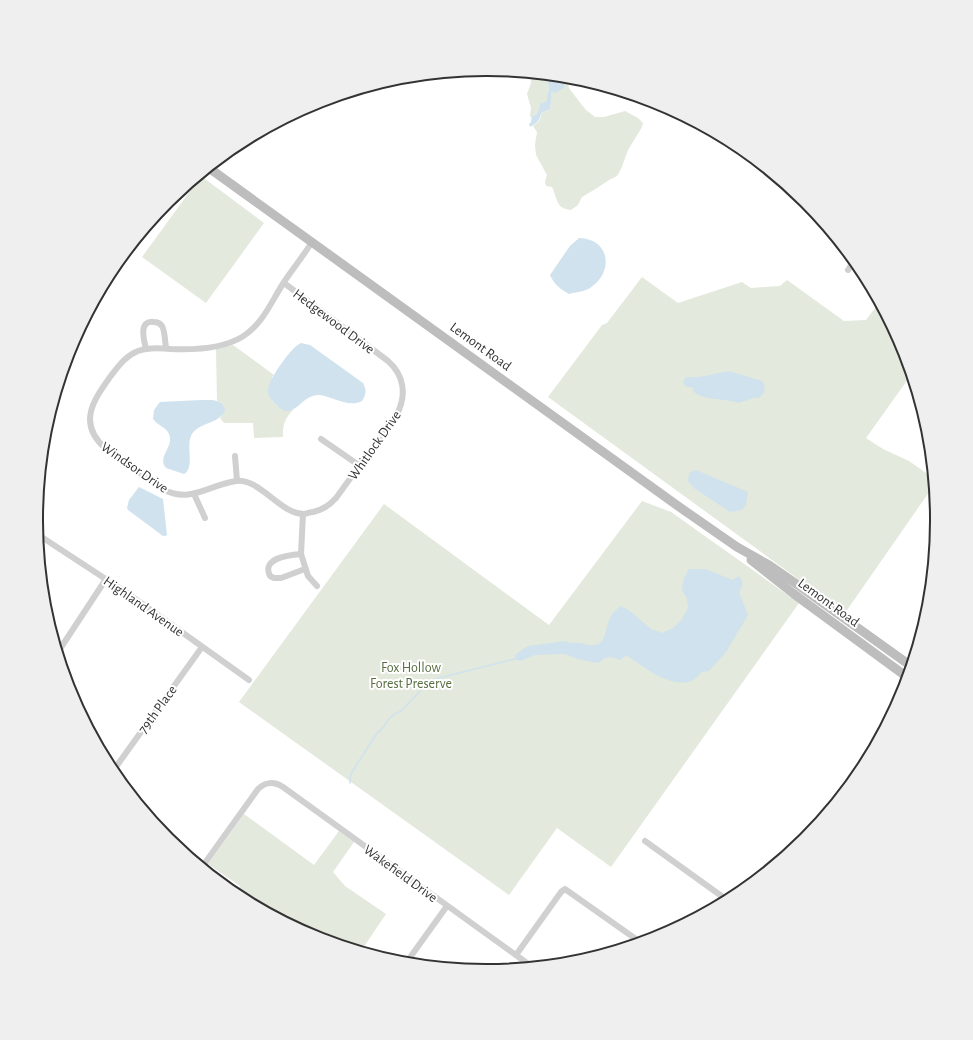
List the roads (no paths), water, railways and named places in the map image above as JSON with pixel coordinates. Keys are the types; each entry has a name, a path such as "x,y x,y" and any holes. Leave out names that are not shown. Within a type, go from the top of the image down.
{"main road":[{"name":"Lemont Road","path":"213,171 737,547 769,565 906,663"},
{"name":"Lemont Road","path":"737,547 763,571 902,673"}],"street":[{"name":"Windsor Drive","path":"237,481 189,495 176,494 162,489 98,441 90,424 91,409 94,400 118,366 127,357 138,351 146,349 214,347 242,337 260,321 312,242"},
{"name":"Hedgewood Drive","path":"284,283 385,358"},
{"path":"146,349 143,330 145,324 150,321 157,322 162,327 166,348"},
{"name":"Whitlock Drive","path":"303,514 321,510 336,498 397,414 402,402 404,390 399,374 385,358"},
{"path":"321,439 360,466"},
{"path":"235,456 237,481 252,485 288,509 303,514 301,554 308,576 317,586"},
{"path":"194,494 205,518"},
{"name":"Highland Avenue","path":"44,538 106,579 249,680"},
{"path":"301,554 274,559 268,567 268,571 270,576 274,578 281,578 305,569"},
{"path":"62,646 106,579"},
{"name":"79th Place","path":"117,765 202,647"},
{"name":"Wakefield Drive","path":"205,862 258,789 270,782 275,783 283,787 526,962"},
{"path":"645,841 721,896"},
{"path":"516,955 561,892 566,889 634,938"},
{"path":"410,957 447,906"}],"water":[{"path":"548,81 564,83 565,87 556,93 551,93 550,109 541,113 538,122 530,127 529,124 532,116 538,113 541,103 547,101 547,94 549,90"},
{"path":"579,238 590,240 598,244 606,258 605,266 603,274 590,288 569,294 553,281 550,275 570,246"},
{"path":"301,343 310,345 363,383 366,392 362,401 357,403 346,403 325,396 314,395 295,408 287,411 273,402 268,392 269,385 276,372 292,350"},
{"path":"729,371 762,381 765,389 764,393 759,398 753,398 739,403 709,398 697,394 693,391 693,388 685,386 683,382 686,377 703,376"},
{"path":"212,400 219,402 224,407 225,411 218,419 194,431 191,436 189,446 189,467 184,474 166,468 163,461 169,446 170,438 168,432 153,419 154,410 160,402"},
{"path":"696,470 748,492 746,505 742,510 730,512 694,488 688,481 689,473"},
{"path":"139,487 163,499 167,535 163,536 128,510 129,500"},
{"path":"689,569 704,569 732,580 739,576 742,580 742,584 739,592 748,615 726,652 709,671 702,672 694,679 685,682 668,680 651,672 629,657 625,656 620,660 611,657 605,658 598,663 581,660 564,654 535,655 520,661 515,659 516,654 528,646 566,641 591,645 598,644 605,635 611,616 621,606 630,611 651,629 662,633 673,628 682,619 688,608 687,599 682,590 683,580"}],"waterway":[{"path":"350,783 352,772 377,733 391,717 401,711 428,683 439,678 515,659"}],"park label":[{"name":"Fox Hollow Forest Preserve","path":"411,676"}]}
